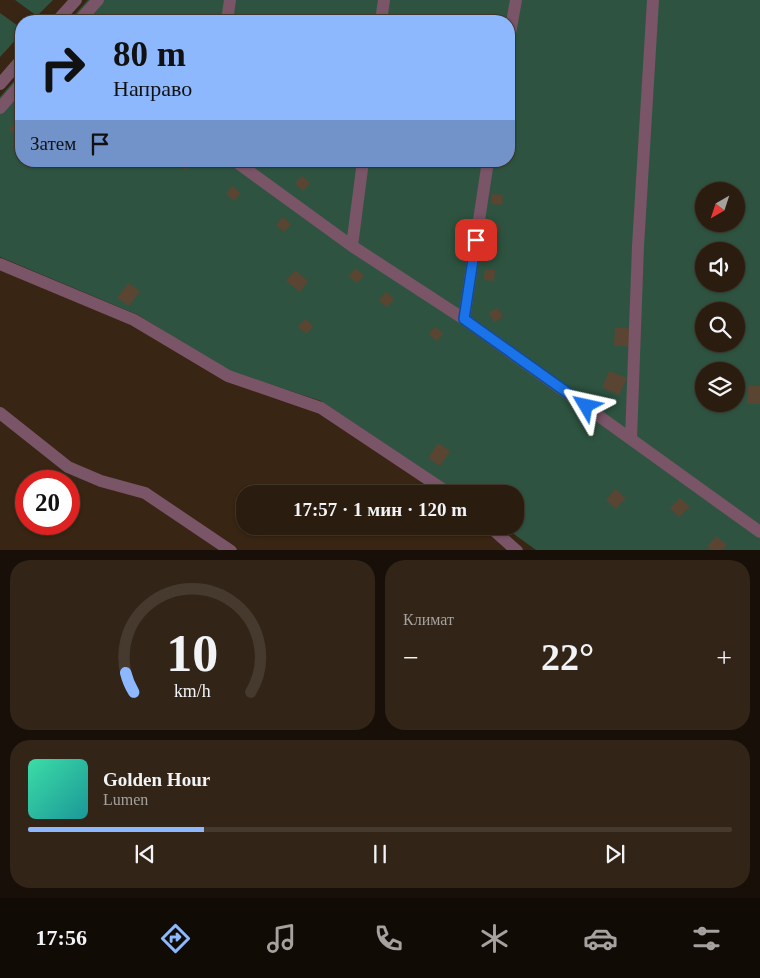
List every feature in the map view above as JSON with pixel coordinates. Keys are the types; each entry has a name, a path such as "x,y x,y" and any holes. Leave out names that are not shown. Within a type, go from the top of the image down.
{"lane":[{"path":"62,15 76,0"},
{"path":"84,15 98,0"},
{"path":"228,15 230,0"},
{"path":"382,15 384,0"},
{"path":"513,15 516,0"},
{"path":"632,439 638,246 654,0"},
{"path":"0,84 15,67"},
{"path":"0,108 15,91"},
{"path":"243,167 352,246 464,319 760,532"},
{"path":"352,246 362,167"},
{"path":"464,319 487,167"},
{"path":"0,264 134,320 228,376 321,408 436,485"},
{"path":"0,413 68,467 101,481 145,492 231,550"},
{"path":"500,535 517,550"}],"green space":[{"path":"15,0 53,0 38,15"},
{"path":"88,0 760,0 760,550 536,550 515,535 524,535 524,485 447,485 321,401 227,370 138,315 0,257 0,97 15,80 15,167 515,167 515,15 74,15"},
{"path":"0,13 15,24 15,41 0,57"}],"building":[{"path":"15,122 15,134 9,129"},
{"path":"181,167 189,167 186,171"},
{"path":"302,176 310,183 303,191 295,183"},
{"path":"232,186 241,193 234,201 226,194"},
{"path":"492,194 503,195 502,205 491,204"},
{"path":"283,217 291,224 284,232 276,225"},
{"path":"489,222 499,223 498,233 488,233"},
{"path":"459,229 469,233 464,242 455,238"},
{"path":"355,268 364,275 357,283 349,276"},
{"path":"485,269 495,270 494,281 484,280"},
{"path":"295,270 308,281 300,292 286,281"},
{"path":"128,283 140,291 129,306 117,298"},
{"path":"386,292 394,299 387,307 379,300"},
{"path":"498,308 503,317 494,322 489,312"},
{"path":"305,319 313,326 307,334 298,327"},
{"path":"435,326 443,333 437,341 429,334"},
{"path":"615,328 629,328 629,346 614,346"},
{"path":"609,371 627,378 619,395 602,388"},
{"path":"748,386 760,386 760,404 747,404"},
{"path":"438,443 450,451 440,466 428,458"},
{"path":"615,489 626,498 616,509 606,500"},
{"path":"680,498 690,507 679,517 670,508"},
{"path":"717,536 727,545 723,550 710,550 707,546"}],"route":[{"path":"476,240 464,319 586,406"}]}
